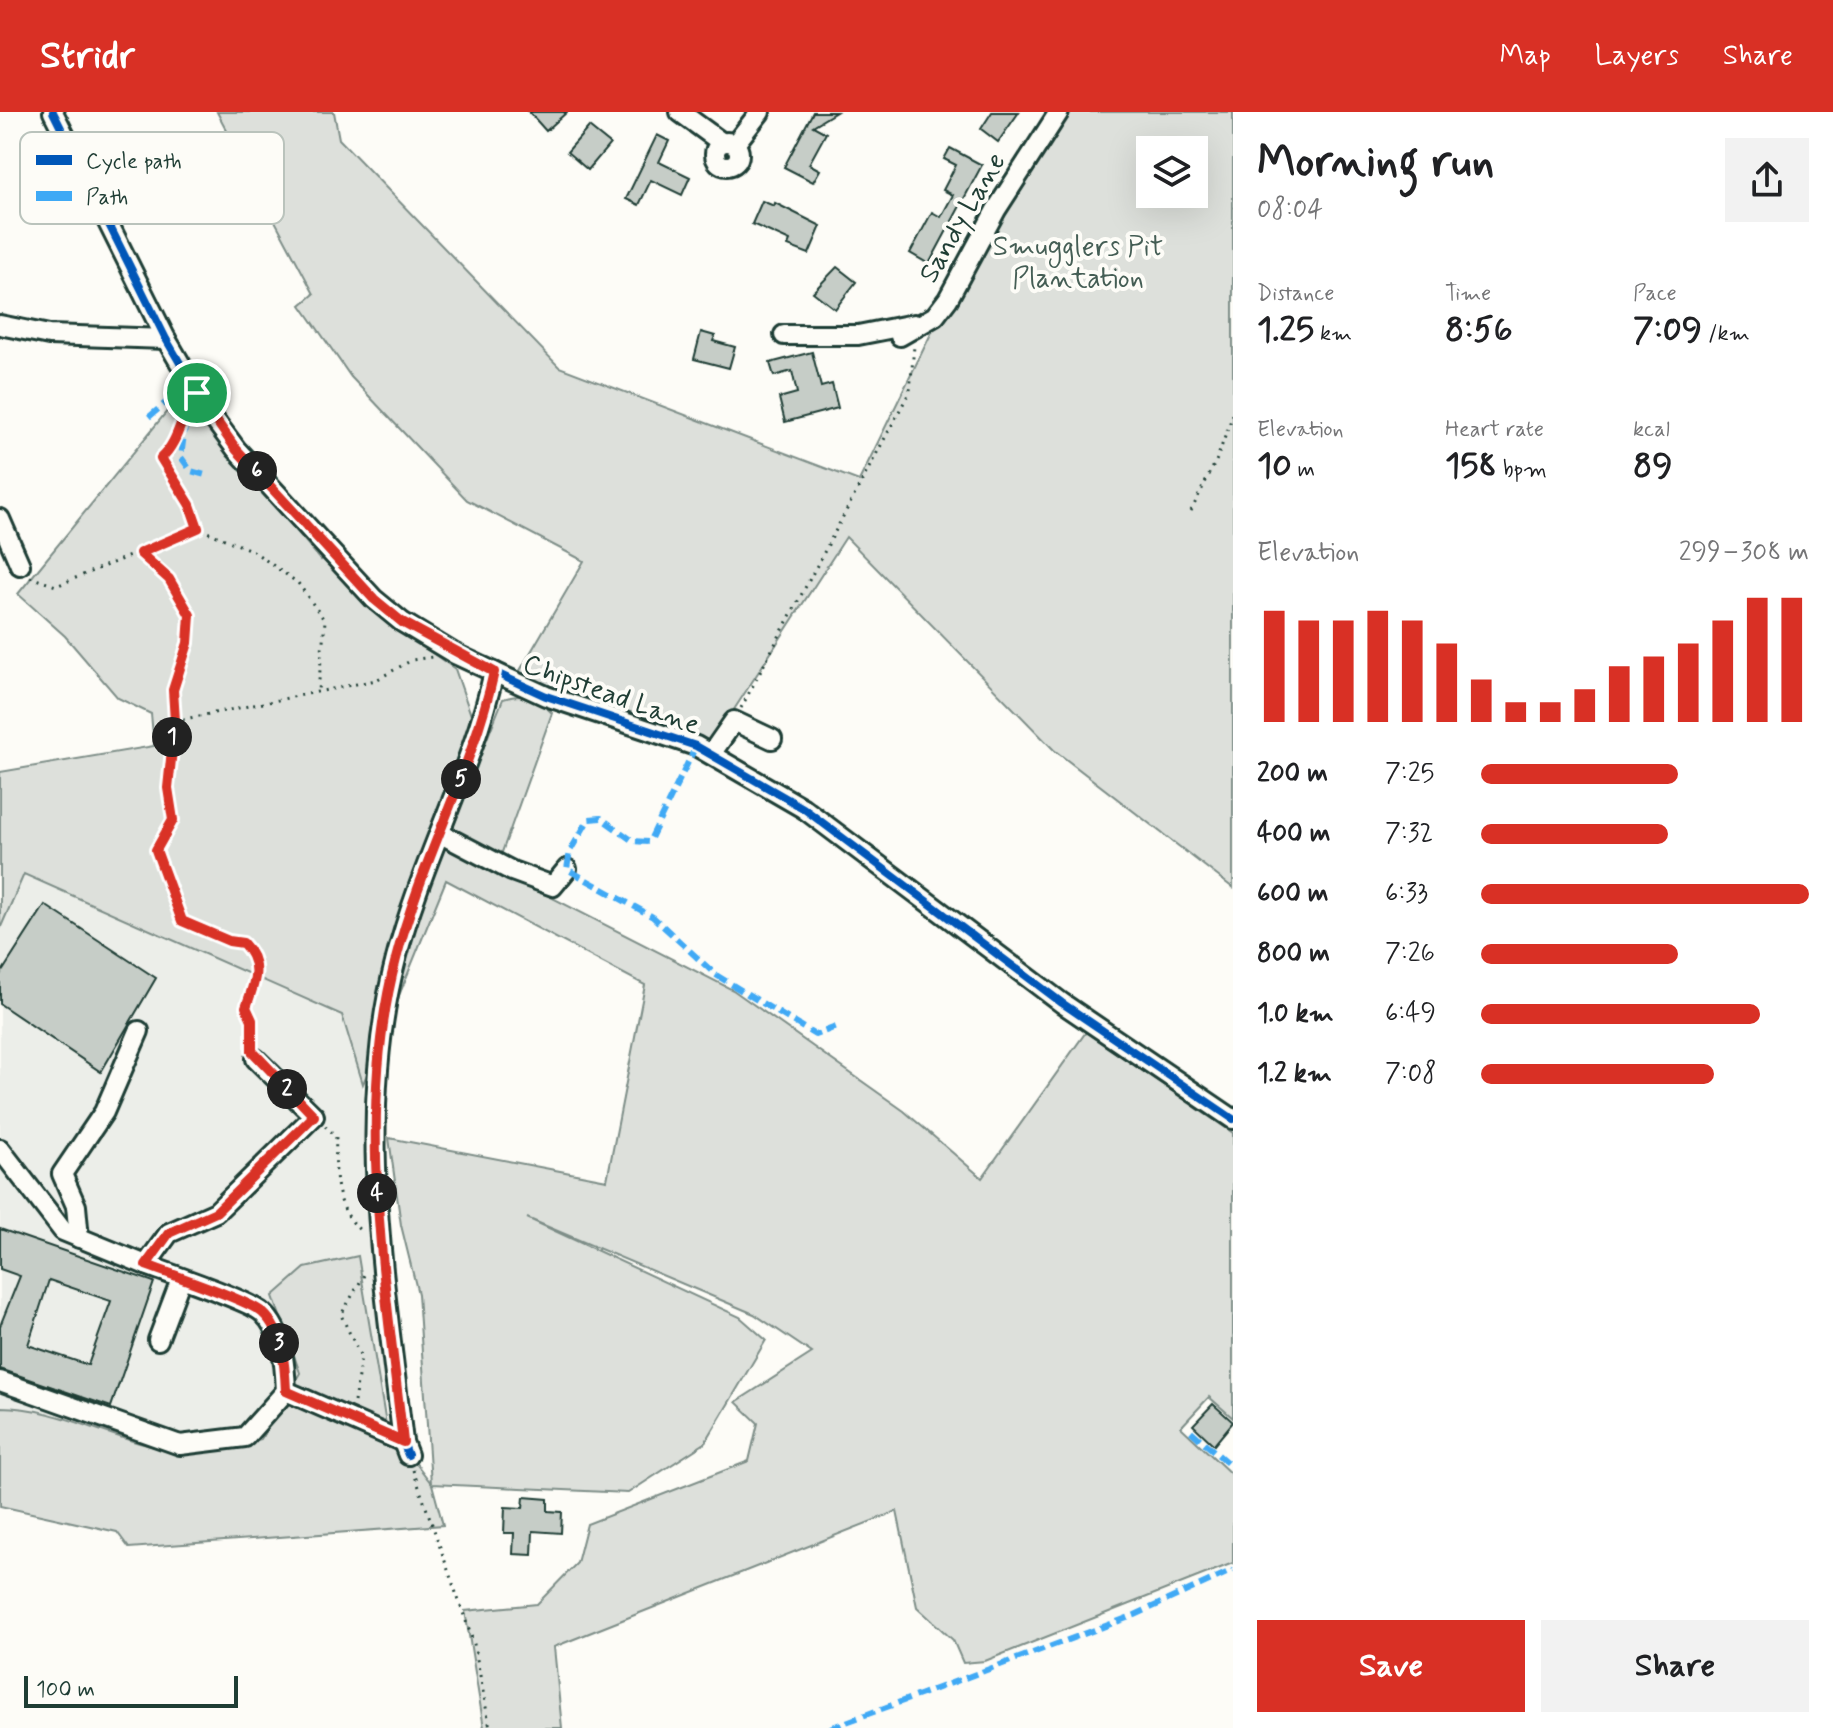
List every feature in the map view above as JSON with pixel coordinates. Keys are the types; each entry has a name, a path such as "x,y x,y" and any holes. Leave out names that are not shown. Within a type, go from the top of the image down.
{"street":[{"name":"Chipstead Lane","path":"53,112 63,132"},
{"path":"680,112 728,143 760,112"},
{"name":"Sandy Lane","path":"915,329 948,299 996,210 1059,112"},
{"name":"Chipstead Lane","path":"109,224 166,339 197,393 236,449 374,599 402,622 455,654 546,696 599,712 711,754 803,808 1062,1003 1233,1119"},
{"path":"0,325 49,335 166,339"},
{"path":"784,335 858,335 915,329"},
{"path":"0,519 20,565"},
{"path":"405,1448 377,1189 378,1101 384,1024 396,959 484,718 494,672"},
{"path":"711,754 734,721 772,739"},
{"path":"441,834 512,871 553,886 567,869"},
{"path":"79,1238 76,1206 62,1174 90,1136 139,1031"},
{"path":"146,1265 169,1233 216,1212 314,1116 256,1059"},
{"path":"0,1149 63,1231 263,1312 275,1333 285,1364 286,1391 245,1437 180,1445 0,1381"},
{"path":"158,1340 181,1279"},
{"path":"286,1391 378,1431 405,1448"}],"path":[{"path":"734,721 910,391 915,329"},
{"path":"197,393 188,404 173,447 161,458 190,505 198,528"},
{"path":"1191,511 1217,459 1233,414"},
{"path":"20,565 33,580 56,586 198,528 253,551 298,583 325,621 318,691"},
{"path":"140,553 169,579 190,615 188,643 173,690 175,721 168,788 173,820 156,850 182,921 229,941 243,943 251,952 258,974 246,1007 252,1020 252,1051 256,1059"},
{"path":"175,721 376,680 412,660 455,654"},
{"path":"314,1116 336,1136 335,1185 350,1222 369,1239"},
{"path":"368,1261 367,1272 341,1315 361,1357 353,1402 378,1431"},
{"path":"405,1448 474,1644 490,1728"}],"shaded area":[{"path":"23,874 372,1002 363,1084 393,1526 0,1506 0,929"}],"green space":[{"name":"Smugglers Pit Plantation","path":"217,112 334,112 339,139 559,367 859,481 948,299 1059,112 1233,112 1233,888 1054,750 846,537 711,745 518,674 584,561 467,500 351,377 301,305 314,294 277,224 284,224 284,132 228,132"},
{"path":"181,394 321,560 324,557 378,615 455,669 473,721 468,786 503,699 530,697 552,713 496,869 733,990 904,1111 982,1178 1086,1032 1233,1133 1233,1418 1209,1397 1181,1427 1233,1476 1233,1563 985,1661 963,1663 953,1640 917,1607 897,1511 554,1647 562,1728 484,1728 465,1611 537,1604 577,1563 587,1524 749,1461 758,1423 736,1402 812,1353 754,1314 527,1218 740,1317 766,1340 705,1443 628,1493 432,1484 443,1525 129,1548 117,1532 0,1506 0,1407 40,1412 169,1449 209,1449 261,1439 300,1373 273,1296 305,1268 358,1256 386,1424 431,1483 418,1294 401,1225 389,1138 607,1180 645,985 446,880 363,1084 342,1015 24,874 0,929 0,772 154,746 151,714 118,698 65,636 18,594"}],"building":[{"path":"529,112 567,112 546,131"},
{"path":"813,112 836,112 813,126 826,133 809,164 820,170 813,182 784,167"},
{"path":"992,112 1019,112 998,142 981,129"},
{"path":"589,127 610,144 588,170 567,152"},
{"path":"657,135 669,141 659,162 690,177 682,195 651,180 639,205 626,199"},
{"path":"950,148 982,165 929,264 910,253 932,212 941,217 953,195 943,190 956,165 944,159"},
{"path":"762,201 774,206 775,203 821,226 809,254 788,246 790,241 752,224"},
{"path":"837,267 856,282 835,309 813,292"},
{"path":"701,332 715,336 713,341 735,347 729,368 694,359"},
{"path":"812,352 821,387 832,384 838,408 785,422 779,398 797,393 792,371 774,376 770,363"},
{"path":"45,905 156,978 101,1072 0,1004 0,975"},
{"path":"0,1229 154,1282 111,1407 0,1369 0,1326 20,1276 0,1269","holes":["49,1280 111,1301 88,1365 28,1345"]},
{"path":"1213,1404 1233,1422 1214,1445 1193,1425"},
{"path":"524,1497 548,1499 548,1511 562,1512 561,1533 533,1531 532,1555 513,1554 514,1533 504,1533 505,1507 523,1508"}],"marked path":[{"path":"149,417 190,382"},
{"path":"188,404 181,457 191,471 209,476"},
{"path":"696,746 649,842 633,841 601,818 589,819 570,851 567,869 653,917 716,975 815,1035 836,1027"},
{"path":"1191,1431 1233,1468"},
{"path":"830,1728 1135,1615 1233,1570"}],"cycle path":[{"path":"53,112 63,132"},
{"path":"109,224 166,339 208,411 236,449 374,599 402,622 455,654 546,696 696,746 803,808 1062,1003 1233,1119"},
{"path":"408,1455 403,1442 382,1261 375,1139 377,1078 384,1018 406,923 473,745 494,672"}],"route":[{"path":"197,393 236,449 374,599 402,622 455,654 494,672 484,718 419,888 396,959 384,1024 378,1101 377,1189 403,1442 286,1391 285,1364 275,1333 263,1312 146,1265 169,1233 216,1212 314,1116 256,1059 252,1051 252,1020 246,1007 258,974 251,952 243,943 229,941 182,921 156,850 173,820 168,788 175,721 173,690 188,643 190,615 186,606 178,600 169,579 156,571 140,553 198,528 190,505 161,458 173,447 188,404 197,393"}]}
